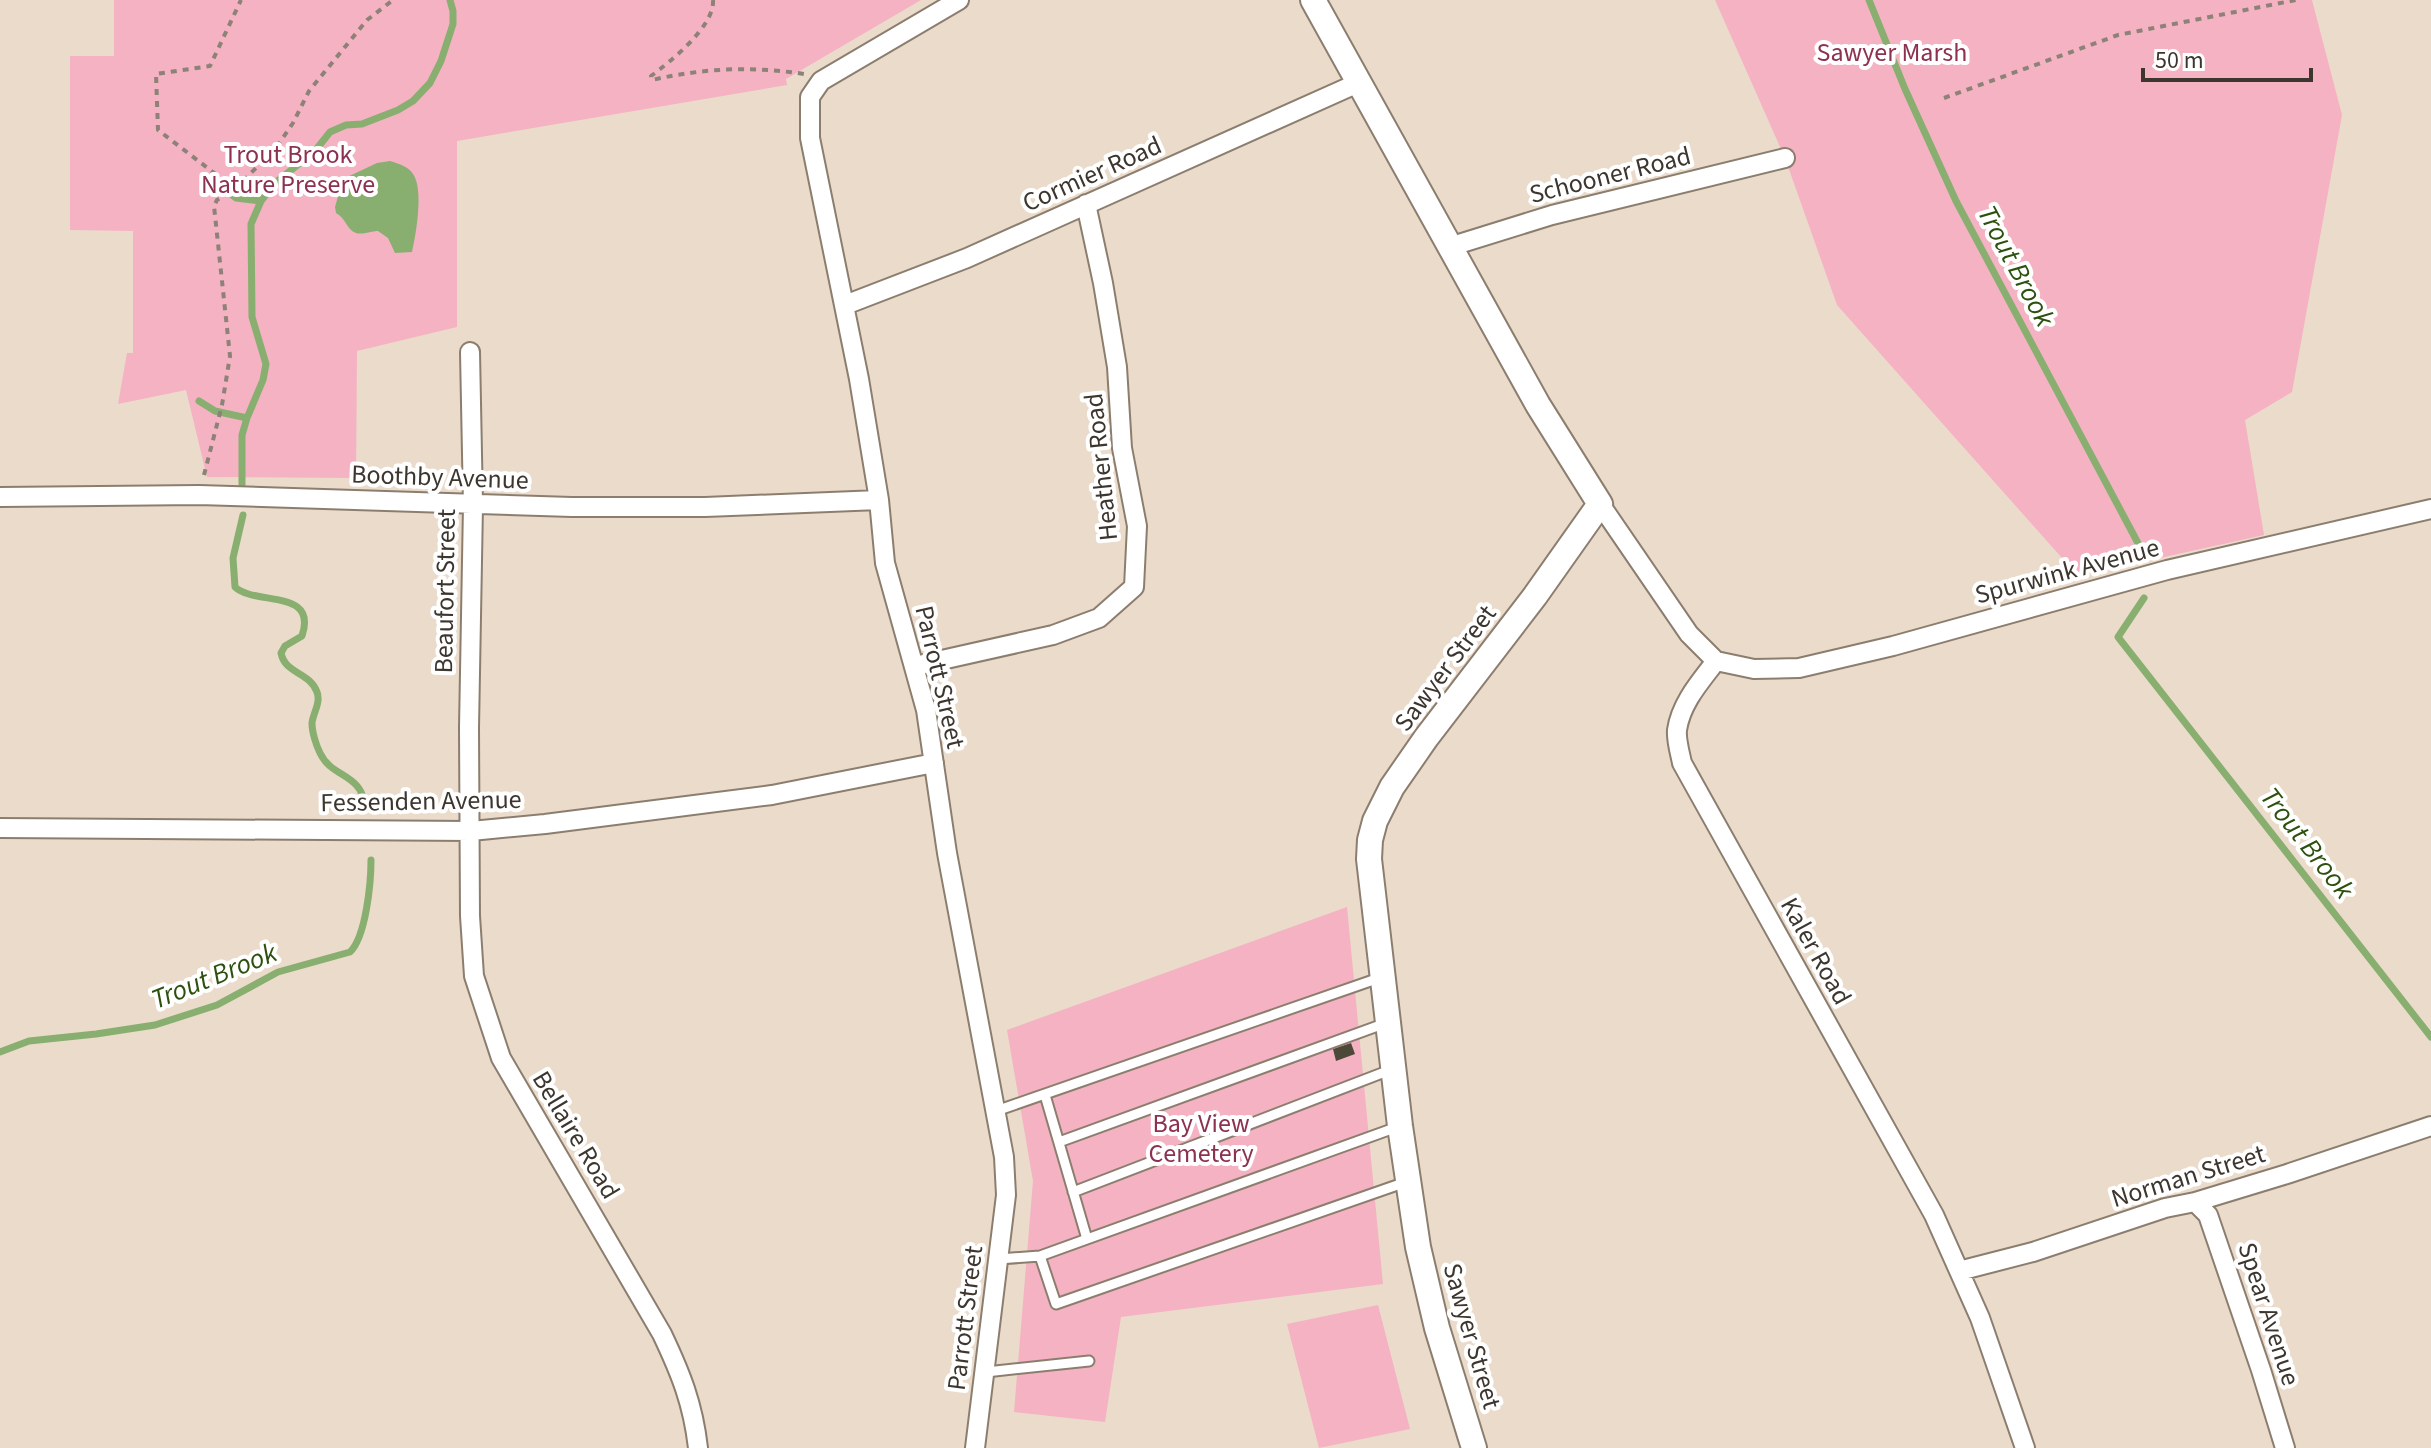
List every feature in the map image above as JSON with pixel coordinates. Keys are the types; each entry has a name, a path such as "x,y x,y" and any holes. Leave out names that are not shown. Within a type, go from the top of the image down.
{"street":[{"path":"821,81 959,0"},
{"path":"1313,0 1538,405 1600,504 1689,634 1716,661"},
{"name":"Parrott Street","path":"821,81 810,97 810,138 845,305 879,500 885,563 926,710 947,853 1004,1157 1006,1195 975,1448"},
{"name":"Cormier Road","path":"845,305 967,258 1358,83"},
{"name":"Schooner Road","path":"1449,247 1552,215 1785,158"},
{"name":"Heather Road","path":"915,666 1076,627 1099,618 1134,587 1137,526 1122,448 1117,367 1086,204"},
{"name":"Beaufort Street","path":"470,352 473,505 469,728 471,831"},
{"name":"Boothby Avenue","path":"0,497 199,495 473,505 705,507 879,500"},
{"name":"Sawyer Street","path":"1474,1448 1437,1328 1418,1247 1382,977 1369,859 1370,840 1382,803 1426,738 1535,596 1600,504"},
{"name":"Spurwink Avenue","path":"1716,661 1754,669 1799,668 1893,646 2167,570 2431,509"},
{"name":"Kaler Road","path":"1716,661 1693,691 1683,711 1676,733 1682,763 1934,1215 1980,1318 2025,1448"},
{"name":"Fessenden Avenue","path":"0,828 471,831 772,795 934,763"},
{"name":"Bellaire Road","path":"471,831 470,916 474,976 501,1058 662,1334 681,1375 694,1416 698,1448"},
{"name":"Norman Street","path":"1959,1271 2033,1252 2431,1126"},
{"name":"Spear Avenue","path":"2195,1202 2208,1215 2285,1448"}],"lane":[{"path":"996,1111 1382,977"},
{"path":"1059,1142 1388,1022"},
{"path":"1073,1192 1394,1069"},
{"path":"1045,1095 1087,1239"},
{"path":"999,1259 1040,1256 1400,1126"},
{"path":"1040,1256 1056,1304 1407,1182"},
{"path":"986,1372 1089,1361"}],"path":[{"path":"235,189 158,130 156,74 210,66 241,0"},
{"path":"199,495 222,405 230,356 220,250 213,213 217,200 235,189 276,148 309,91 367,20 393,0"},
{"path":"713,0 713,7 698,32 679,55 651,76 652,80 692,71 733,69 802,74 821,81"},
{"path":"1944,98 2118,35 2296,0"}],"green space":[{"name":"Trout Brook Nature Preserve","path":"114,0 921,0 786,79 787,85 457,141 457,327 357,351 356,478 207,477 186,390 118,404 127,353 133,353 133,231 70,230 70,56 114,56"},
{"name":"Sawyer Marsh","path":"1715,0 2312,0 2342,115 2292,392 2245,420 2264,535 2078,576 1837,305 1785,158"},
{"name":"Bay View Cemetery","path":"1347,907 1383,1284 1121,1317 1105,1422 1014,1412 1033,1181 1007,1030"},
{"path":"1378,1305 1410,1429 1319,1448 1287,1324"}],"shaded area":[{"path":"390,161 409,169 416,181 418,212 412,252 395,253 388,238 378,231 356,233 336,213 343,179 377,163"}],"building":[{"path":"1351,1043 1355,1054 1336,1061 1333,1049"}],"waterway":[{"name":"Trout Brook","path":"242,487 242,435 266,364 252,317 251,224 261,201 275,183 315,151 330,132 398,110 413,101 430,83 453,24 450,0"},
{"name":"Trout Brook","path":"1869,0 1956,201 2139,545"},
{"path":"223,185 236,198 261,201"},
{"path":"199,401 215,411 247,418"},
{"name":"Trout Brook","path":"243,515 233,558 235,587 244,593 293,604 301,611 305,621 302,636 285,646 281,653 283,660 314,685 318,696 312,723 320,753 328,764 359,788 367,809"},
{"name":"Trout Brook","path":"2144,598 2118,637 2431,1037"},
{"name":"Trout Brook","path":"0,1052 29,1041 155,1025 217,1005 278,972 350,952 364,922 371,860"}]}
